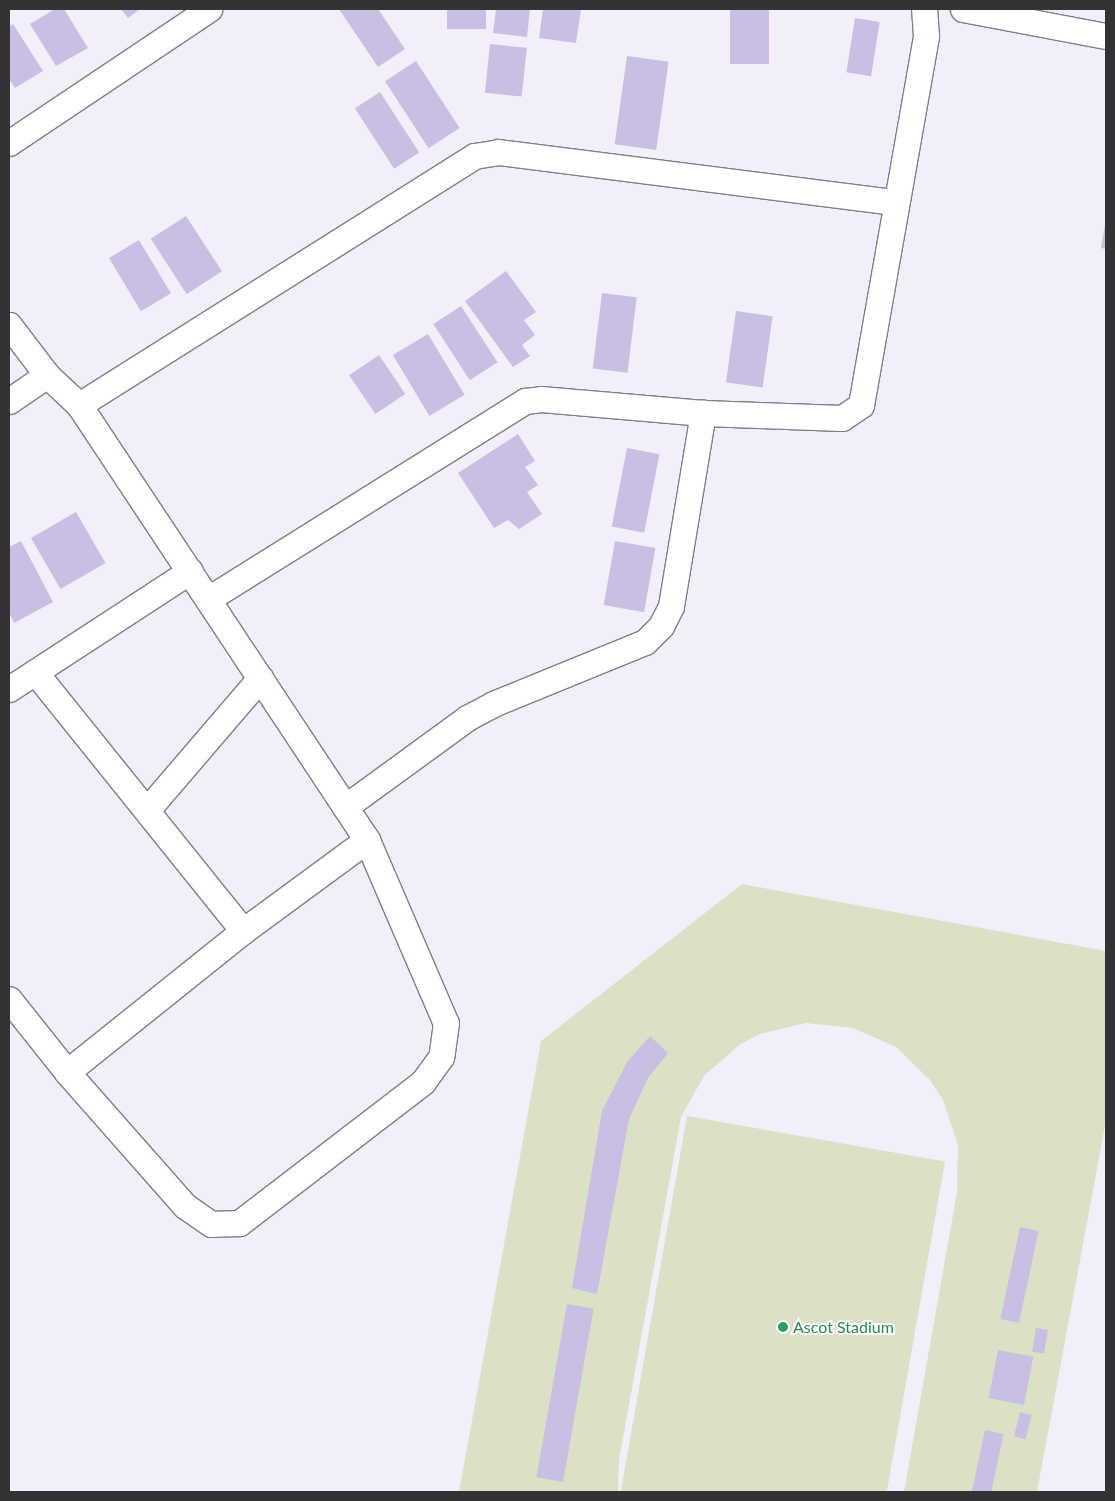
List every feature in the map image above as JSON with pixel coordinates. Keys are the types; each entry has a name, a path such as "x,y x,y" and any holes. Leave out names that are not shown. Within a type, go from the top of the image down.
{"street":[{"path":"9,143 210,9"},
{"path":"208,599 525,401 541,399 703,413 842,418 860,406 926,36 924,9"},
{"path":"963,9 1106,36"},
{"path":"80,405 474,156 498,152 896,202"},
{"path":"9,325 47,375 80,405 367,840 446,1023 441,1056 423,1082 239,1223 211,1224 185,1206 67,1072 9,999"},
{"path":"9,401 47,375"},
{"path":"345,807 467,718 493,704 645,642 661,626 671,606 703,413"},
{"path":"9,689 190,571"},
{"path":"35,672 243,931"},
{"path":"147,810 260,678"},
{"path":"67,1072 243,931 367,840"}],"green space":[{"path":"742,884 1106,951 1106,1120 1037,1492 904,1492 957,1192 958,1145 943,1100 930,1080 896,1047 853,1028 806,1023 760,1034 739,1045 704,1076 681,1117 619,1460 618,1492 459,1492 541,1041"},
{"name":"Ascot Stadium","path":"687,1116 945,1161 887,1492 621,1492"}],"building":[{"path":"55,9 64,9 88,48 56,66 30,24"},
{"path":"121,9 140,9 128,18"},
{"path":"339,9 378,9 405,49 378,67"},
{"path":"447,9 486,9 486,29 447,29"},
{"path":"496,9 530,9 527,37 493,33"},
{"path":"543,9 581,9 576,43 539,38"},
{"path":"730,9 769,9 769,64 730,64"},
{"path":"855,18 880,22 871,76 846,72"},
{"path":"13,24 43,71 15,88 9,79 9,27"},
{"path":"490,44 527,48 522,97 485,93"},
{"path":"627,56 669,62 656,150 615,144"},
{"path":"416,61 460,128 429,148 385,81"},
{"path":"380,92 419,152 394,169 355,108"},
{"path":"186,216 222,271 187,294 151,239"},
{"path":"1106,226 1106,249 1101,248"},
{"path":"139,240 171,293 141,311 109,258"},
{"path":"506,271 536,312 524,320 535,335 522,345 530,356 513,367 465,301"},
{"path":"602,293 637,297 627,373 593,368"},
{"path":"461,306 497,362 470,380 433,324"},
{"path":"736,311 773,316 763,387 726,382"},
{"path":"428,334 465,395 429,416 393,355"},
{"path":"379,355 405,394 375,414 349,375"},
{"path":"518,434 535,461 525,467 538,485 527,492 542,514 519,529 508,520 494,528 458,473"},
{"path":"627,448 659,454 644,533 612,527"},
{"path":"76,512 106,563 60,589 31,538"},
{"path":"21,541 53,602 14,623 9,612 9,547"},
{"path":"615,541 655,548 644,612 604,605"},
{"path":"650,1036 668,1053 648,1078 629,1119 597,1294 572,1288 602,1111 627,1062"},
{"path":"1020,1227 1039,1231 1019,1323 1000,1319"},
{"path":"567,1304 594,1309 563,1482 536,1477"},
{"path":"1036,1328 1048,1330 1044,1354 1032,1352"},
{"path":"998,1350 1033,1357 1024,1405 989,1398"},
{"path":"1020,1412 1032,1415 1026,1439 1014,1436"},
{"path":"985,1430 1004,1434 991,1492 972,1492"}],"place":[{"name":"Ascot Stadium","path":"783,1327"}]}
